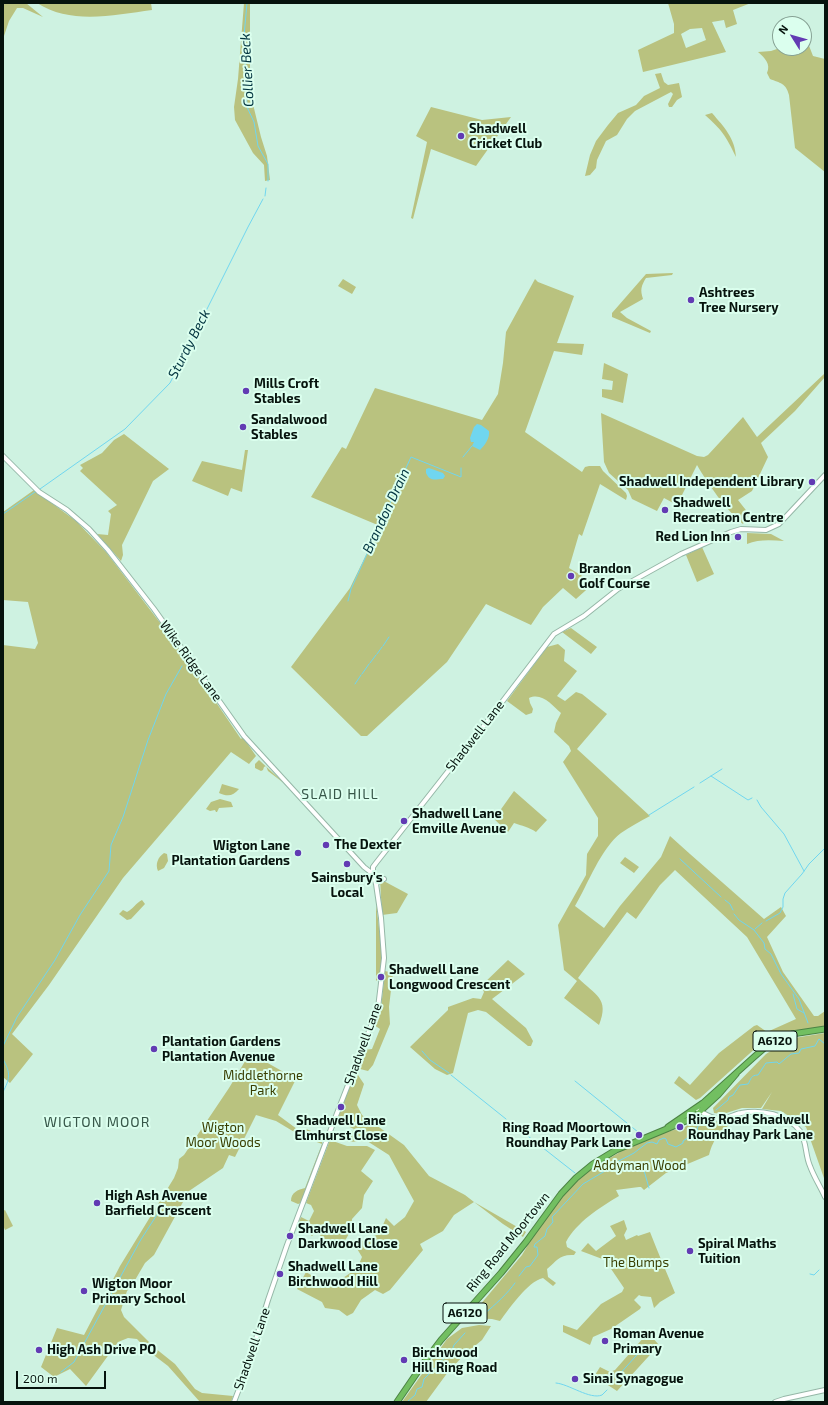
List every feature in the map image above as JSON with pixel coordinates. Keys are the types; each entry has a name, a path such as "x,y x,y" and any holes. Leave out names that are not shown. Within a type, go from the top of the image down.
{"highway":[{"name":"A6120","path":"700,1109 728,1085 736,1074 754,1056 774,1041 792,1034 825,1029"},
{"name":"Ring Road Moortown","path":"397,1402 441,1340 501,1273 526,1242 560,1194 570,1184 586,1170 608,1155 665,1129 700,1109"}],"street":[{"name":"Wike Ridge Lane","path":"3,456 39,492 67,510 89,529 136,585 244,736 364,867 373,874"},
{"name":"Shadwell Lane","path":"234,1402 247,1368 287,1245 378,1008 384,958 376,884 373,874 373,867 376,862 554,634 584,616 618,589 680,554 731,532 742,529 766,530 779,524 825,475"},
{"path":"376,884 380,880 384,879"},
{"path":"700,1109 716,1118 724,1119 741,1113 756,1112 773,1115 789,1121 795,1126 804,1139 810,1166 825,1197"},
{"path":"774,1402 825,1390"}],"green space":[{"path":"3,3 26,3 43,17 23,8 17,8 9,21 3,39"},
{"path":"37,3 151,3 152,10 93,17 64,14 50,10"},
{"path":"244,3 250,3 250,92 267,156 270,180 265,181 264,165 253,153 235,120 234,107 238,79"},
{"path":"668,3 751,3 733,10 737,24 726,28 724,20 712,22 726,52 643,72 638,50 674,33 674,24","holes":["702,28 706,40 686,48 681,34 690,29"]},
{"path":"771,51 772,56 812,56 812,53 813,56 825,59 825,172 795,148 788,91 782,84 770,79 767,73 767,61 758,52"},
{"path":"661,73 664,82 668,85 679,83 682,97 677,100 672,107 669,107 668,104 673,94 671,92 635,111 627,119 617,135 606,141 597,160 596,168 590,175 585,176 590,155 596,141 618,113 636,105 644,96 660,88 655,74"},
{"name":"Shadwell Cricket Club","path":"431,107 482,120 511,117 476,166 431,149 413,219 411,218 427,142 416,136"},
{"path":"712,113 725,128 731,138 734,144 736,157 723,134 705,115"},
{"path":"673,273 672,275 646,278 642,288 643,299 620,312 627,318 651,331 650,333 612,317 612,313 646,274"},
{"path":"343,279 356,287 352,294 338,286"},
{"name":"Brandon Golf Course","path":"535,279 538,282 574,296 557,343 584,344 582,355 554,351 525,432 582,472 585,467 600,466 603,471 626,493 626,500 600,484 582,536 579,534 569,568 594,583 576,599 563,588 543,607 531,625 486,604 447,662 367,736 361,736 291,667 350,588 380,526 311,497 342,447 346,449 375,388 482,420 498,394 506,332"},
{"path":"604,363 628,374 623,403 602,397 602,389 612,390 613,381 602,379"},
{"path":"824,374 825,377 795,411 761,443 768,457 752,491 738,500 749,514 743,524 730,512 706,480 697,465 677,505 664,498 657,511 632,499 628,490 609,473 604,462 601,413 697,456 704,457 708,455 743,417 757,437"},
{"path":"124,434 169,469 153,481 122,545 123,555 121,561 97,534 108,535 111,514 108,511 117,505 80,471 83,468 80,465 102,453 114,440"},
{"path":"245,450 248,450 242,492 231,488 228,496 192,481 202,461 242,470"},
{"path":"34,490 76,521 106,552 177,645 241,739 243,737 256,756 249,764 231,752 123,878 49,985 12,1034 33,1054 10,1083 3,1077 3,645 35,649 38,643 28,602 3,600 3,512"},
{"path":"747,533 771,534 784,541 770,540 751,542 747,544"},
{"path":"702,547 714,574 697,582 686,555"},
{"path":"571,628 597,647 591,654 562,632"},
{"path":"558,644 565,650 564,661 577,671 557,696 565,701 576,692 582,694 607,714 577,749 650,816 621,833 607,848 595,867 575,906 604,928 620,906 661,857 670,836 764,919 781,907 786,916 767,937 783,972 814,1016 818,1016 825,1011 825,1027 781,1032 768,1037 696,1100 674,1083 679,1076 690,1085 719,1053 754,1026 757,1025 767,1032 796,1019 747,937 675,870 660,885 636,919 627,912 578,978 595,993 602,1003 603,1009 599,1025 564,998 577,981 564,970 558,925 586,875 587,854 598,836 598,818 563,762 571,751 569,746 554,732 556,723 561,713 546,700 538,697 529,698 533,709 532,713 526,715 507,701 547,647"},
{"path":"259,760 266,766 261,771 255,768 255,764"},
{"path":"266,767 285,784 268,771"},
{"path":"222,784 239,789 230,795 222,794 219,793"},
{"path":"514,791 547,820 536,832 514,823 508,832 494,819"},
{"path":"220,799 231,802 233,807 219,808 217,812 215,810 210,811 206,809 211,802"},
{"path":"164,853 167,854 168,861 164,868 158,871 158,861"},
{"path":"625,857 639,867 634,873 620,863"},
{"path":"380,879 408,894 397,913 382,915"},
{"path":"142,900 145,904 131,919 127,920 119,914 123,910 127,912 129,911"},
{"path":"376,903 383,961 380,977 376,981"},
{"path":"508,960 525,974 492,999 526,1028 533,1041 531,1046 528,1046 486,1012 478,1010 468,1013 453,1073 447,1075 435,1069 410,1047 448,1010 448,1007 473,998 481,999 484,992 481,986"},
{"path":"385,971 393,973 389,1007 390,1024 373,1065 368,1071 360,1069 358,1075 364,1084 357,1105 362,1115 404,1145 429,1176 465,1195 474,1202 454,1215 443,1231 420,1244 423,1250 390,1290 383,1294 375,1290 361,1300 353,1313 347,1316 339,1310 325,1308 322,1302 297,1289 306,1272 324,1283 326,1280 334,1283 347,1276 357,1266 362,1257 356,1247 360,1242 379,1234 386,1218 394,1226 405,1217 414,1201 389,1155 367,1141 347,1142 354,1129 336,1121 364,1050 372,1049 380,1029 374,1025 381,1008"},
{"path":"825,1033 825,1181 806,1127 781,1111 762,1109 772,1092 761,1108 742,1108 723,1114 714,1113 713,1108 766,1054 794,1038"},
{"name":"Wigton Moor Woods","path":"250,1053 296,1079 278,1115 301,1132 306,1129 322,1135 322,1144 301,1136 276,1121 256,1115 235,1157 229,1155 223,1168 189,1191 154,1255 145,1263 131,1287 127,1291 121,1310 124,1317 155,1348 175,1364 195,1389 202,1393 233,1396 231,1402 200,1402 168,1366 147,1350 137,1339 128,1338 118,1342 86,1386 70,1369 54,1377 41,1367 57,1328 84,1335 120,1266 174,1178 178,1168 179,1159 184,1155 229,1088"},
{"name":"Addyman Wood","path":"704,1117 714,1122 734,1121 718,1135 709,1155 666,1173 644,1190 639,1187 616,1190 619,1196 604,1205 582,1222 566,1242 567,1247 576,1252 574,1255 562,1257 547,1269 548,1277 556,1283 553,1286 543,1278 537,1280 519,1296 500,1321 492,1319 469,1318 522,1255 535,1233 563,1194 590,1170 609,1156 610,1158 655,1135 685,1127 697,1118"},
{"path":"330,1140 347,1146 367,1146 375,1150 361,1171 373,1181 364,1195 362,1208 352,1219 351,1230 346,1239 338,1246 326,1241 317,1231 312,1236 298,1224 301,1217 309,1221 314,1211 311,1205 306,1203"},
{"path":"322,1144 323,1145 301,1203 298,1204 291,1201 294,1193 305,1188"},
{"path":"474,1202 526,1232 523,1237 503,1224"},
{"path":"5,1210 13,1226 5,1230 3,1225 3,1211"},
{"name":"The Bumps","path":"624,1220 627,1229 624,1235 626,1240 637,1235 650,1232 675,1293 660,1302 654,1308 651,1297 639,1295 634,1300 641,1307 640,1309 611,1329 593,1337 590,1345 563,1332 563,1325 577,1330 601,1304 622,1292 624,1288 605,1260 581,1251 588,1243 596,1251 616,1236 610,1226"},
{"path":"479,1325 491,1326 482,1340 465,1354 448,1372 426,1402 402,1402 447,1339 462,1328"},
{"path":"645,1329 659,1345 617,1391 588,1372 595,1375 600,1367 610,1372 615,1370 645,1336 643,1331"}],"water":[{"path":"477,424 489,431 487,441 480,450 472,446 474,442 471,442 470,438 474,427"},
{"path":"429,468 443,473 445,476 443,479 429,478 426,473 426,469"}],"waterway":[{"name":"Collier Beck","path":"247,3 244,36 247,107 254,122 258,146 268,164 268,181"},
{"name":"Collier Beck","path":"265,196 266,188"},
{"name":"Sturdy Beck","path":"40,489 125,429 170,383 263,199"},
{"path":"463,457 472,446"},
{"name":"Brandon Drain","path":"348,601 351,589 411,457 461,477 461,468"},
{"name":"Sturdy Beck","path":"3,514 35,492"},
{"path":"383,646 389,637"},
{"path":"377,654 382,647"},
{"path":"370,663 376,655"},
{"path":"362,674 369,664"},
{"path":"3,1046 17,1017 55,960 80,915 109,871 111,845 123,817 148,740 166,694 182,666"},
{"path":"355,684 361,675"},
{"path":"700,783 722,769"},
{"path":"711,776 748,800 752,798"},
{"path":"649,815 694,787"},
{"path":"757,800 761,807 784,834 804,871"},
{"path":"766,921 780,913 783,907 785,893 809,864 825,848"},
{"path":"680,859 721,897"},
{"path":"725,900 730,904 733,910"},
{"path":"734,914 739,920 754,930 764,943 765,949 771,954 781,974 799,999 808,1023"},
{"path":"755,929 762,923"},
{"path":"793,994 797,1009 804,1013"},
{"path":"716,1110 733,1095 740,1085 748,1084 753,1077 758,1075 766,1063 777,1062 779,1064 791,1054 799,1053 801,1049 815,1046 819,1039 825,1044"},
{"path":"422,1051 430,1060 449,1073"},
{"path":"3,1059 9,1076 3,1092"},
{"path":"451,1075 506,1119"},
{"path":"575,1081 638,1132"},
{"path":"617,1162 634,1153 647,1143 652,1142 657,1144 659,1140 664,1138 668,1144 676,1147 683,1143 683,1141 689,1137 690,1134 698,1132 697,1128 702,1121"},
{"path":"510,1122 575,1173"},
{"path":"648,1161 643,1167 649,1188"},
{"path":"614,1168 619,1162"},
{"path":"519,1276 526,1267 530,1266 538,1255 537,1247 534,1247 535,1244 545,1236 547,1229 553,1222 552,1217 583,1184 610,1168"},
{"path":"61,1372 74,1362 140,1241 160,1210"},
{"path":"810,1274 814,1275 819,1270"},
{"path":"484,1314 501,1299 515,1283"},
{"path":"407,1402 415,1395 417,1389 422,1387 424,1379 449,1353 465,1333"},
{"path":"618,1376 644,1347"},
{"path":"556,1383 586,1394 597,1396 602,1395 607,1390"}],"place":[{"name":"Shadwell Cricket Club","path":"461,136"},
{"name":"Ashtrees Tree Nursery","path":"691,300"},
{"name":"Mills Croft Stables","path":"246,391"},
{"name":"Sandalwood Stables","path":"243,427"},
{"name":"Shadwell Independent Library","path":"812,482"},
{"name":"Shadwell Recreation Centre","path":"665,510"},
{"name":"Red Lion Inn","path":"738,537"},
{"name":"Brandon Golf Course","path":"571,576"},
{"name":"Shadwell Lane Emville Avenue","path":"404,821"},
{"name":"The Dexter","path":"326,845"},
{"name":"Wigton Lane Plantation Gardens","path":"298,853"},
{"name":"Sainsbury's Local","path":"347,864"},
{"name":"Shadwell Lane Longwood Crescent","path":"381,977"},
{"name":"Plantation Gardens Plantation Avenue","path":"154,1049"},
{"name":"Shadwell Lane Elmhurst Close","path":"341,1107"},
{"name":"Ring Road Shadwell Roundhay Park Lane","path":"680,1127"},
{"name":"Ring Road Moortown Roundhay Park Lane","path":"639,1135"},
{"name":"High Ash Avenue Barfield Crescent","path":"97,1203"},
{"name":"Shadwell Lane Darkwood Close","path":"290,1236"},
{"name":"Spiral Maths Tuition","path":"690,1251"},
{"name":"Shadwell Lane Birchwood Hill","path":"280,1274"},
{"name":"Wigton Moor Primary School","path":"84,1291"},
{"name":"Roman Avenue Primary","path":"605,1341"},
{"name":"High Ash Drive PO","path":"39,1350"},
{"name":"Birchwood Hill Ring Road","path":"404,1360"},
{"name":"Sinai Synagogue","path":"575,1379"}],"district":[{"name":"SLAID HILL","path":"340,794"},
{"name":"WIGTON MOOR","path":"97,1122"}],"park label":[{"name":"Middlethorne Park","path":"263,1084"}]}
